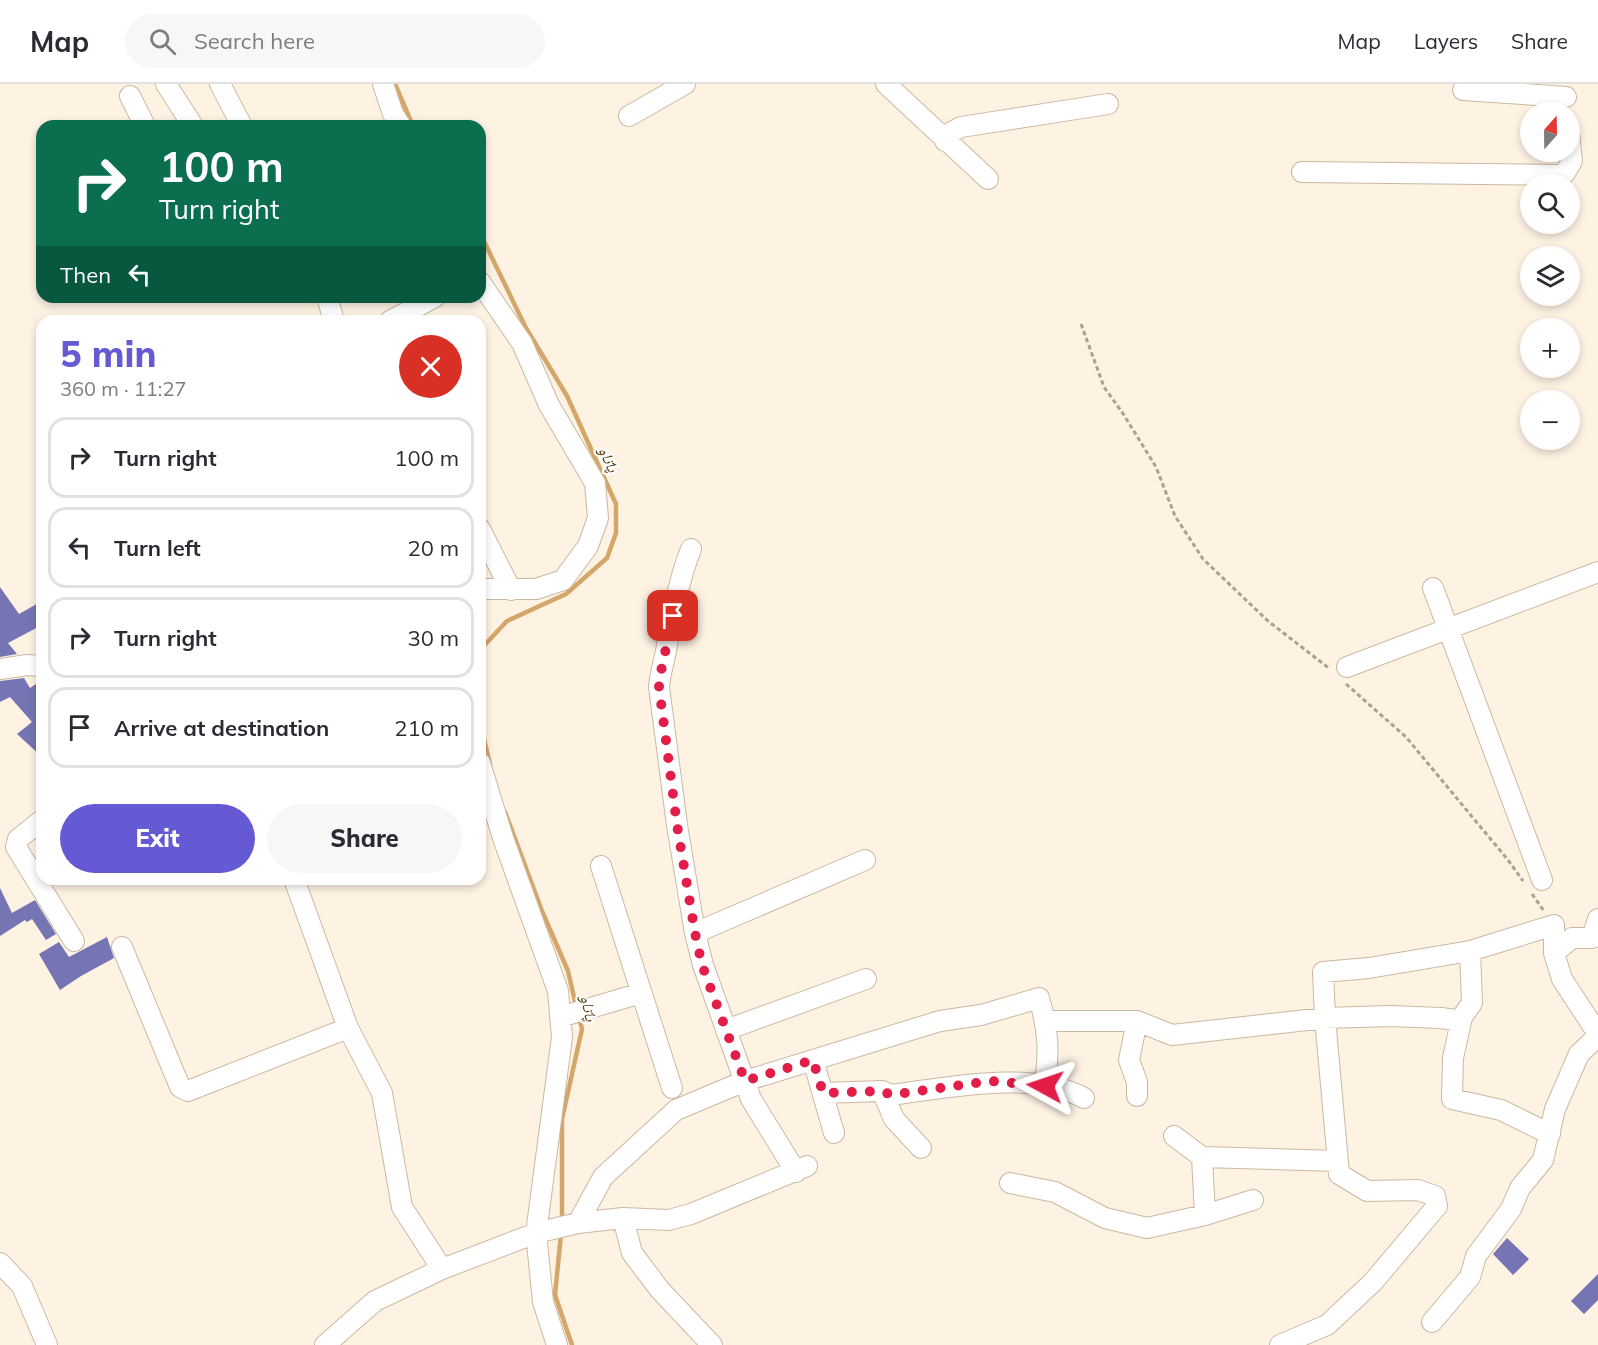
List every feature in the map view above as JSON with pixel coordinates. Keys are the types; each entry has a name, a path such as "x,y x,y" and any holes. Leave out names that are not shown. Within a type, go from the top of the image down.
{"street":[{"path":"166,84 189,120"},
{"path":"219,84 239,120"},
{"path":"383,84 397,120"},
{"path":"629,116 685,84"},
{"path":"886,84 988,179"},
{"path":"1463,90 1566,98"},
{"path":"130,96 142,120"},
{"path":"945,141 950,133 961,127 1108,104"},
{"path":"1302,172 1561,175 1565,173 1571,162"},
{"path":"486,291 522,343 549,405 595,483 598,518 588,546 563,580 536,589 486,590"},
{"path":"401,315 424,303"},
{"path":"486,541 511,590"},
{"path":"325,1345 375,1301 442,1269 536,1233 578,1222 623,1218 669,1220 691,1214 801,1169 751,1100 702,965 695,933 677,825 659,687 681,575 691,549"},
{"path":"1339,672 1448,629 1596,577"},
{"path":"1433,588 1542,880"},
{"path":"0,669 36,666"},
{"path":"486,783 503,838 558,991 562,1037 536,1233 543,1302 557,1345"},
{"path":"36,825 18,839 16,847 36,879"},
{"path":"695,933 865,860"},
{"path":"601,866 672,1088"},
{"path":"39,885 74,941"},
{"path":"296,885 348,1028 382,1093 402,1207 442,1269"},
{"path":"1554,953 1572,938 1592,938 1598,919"},
{"path":"1280,1345 1327,1325 1373,1282 1437,1206 1435,1196 1418,1190 1367,1191 1339,1174 1323,972 1369,968 1470,951 1554,925 1554,953 1562,979 1598,1035 1579,1054 1555,1109 1542,1160 1520,1188 1511,1209 1476,1256 1470,1277 1432,1322"},
{"path":"122,947 180,1087 188,1091 348,1028"},
{"path":"1470,951 1472,1003 1461,1021 1453,1058 1452,1099 1501,1110 1550,1134"},
{"path":"726,1030 866,980"},
{"path":"560,1017 641,993"},
{"path":"578,1222 603,1177 676,1110 745,1081 940,1022 981,1015 1038,998 1046,1021 1049,1048 1045,1086"},
{"path":"1046,1021 1137,1021 1172,1035 1325,1018 1390,1016 1461,1021"},
{"path":"1137,1021 1129,1060 1137,1082 1137,1096"},
{"path":"813,1060 834,1133"},
{"path":"823,1093 882,1091 891,1095 990,1081 1045,1086 1084,1098"},
{"path":"882,1091 894,1119 921,1148"},
{"path":"1174,1136 1202,1157 1338,1161"},
{"path":"1202,1157 1205,1215"},
{"path":"1010,1183 1055,1192 1105,1218 1147,1228 1205,1215 1253,1200"},
{"path":"623,1218 632,1253 660,1290 712,1345"},
{"path":"0,1263 22,1286 47,1345"}],"path":[{"path":"1081,324 1104,387 1156,467 1175,516 1203,559 1268,621 1339,672 1406,737 1508,860 1554,925"}],"building":[{"path":"0,587 19,614 36,604 36,628 8,643 17,654 0,657"},
{"path":"24,678 30,688 36,684 36,751 17,734 32,722 10,697 0,702 0,681"},
{"path":"0,888 12,913 35,900 56,934 46,940 32,919 27,922 25,920 0,936"},
{"path":"107,937 114,958 60,990 39,954 59,942 69,957"},
{"path":"1507,1238 1529,1259 1513,1275 1493,1254"},
{"path":"1598,1274 1598,1300 1584,1314 1571,1301"}],"waterway":[{"name":"پاتاو","path":"395,84 410,120"},
{"name":"پاتاو","path":"486,245 526,328 567,396 616,504 616,533 607,558 566,594 507,621 486,644"},
{"name":"پاتاو","path":"486,748 490,764"},
{"name":"پاتاو","path":"505,812 542,911 568,971 576,1006"},
{"name":"پاتاو","path":"562,1222 562,1119 582,1029 579,1017"},
{"name":"پاتاو","path":"561,1234 555,1295 572,1345"}],"route":[{"path":"673,616 659,687 677,825 702,965 745,1081 813,1060 823,1093 882,1091 891,1095 990,1081 1045,1086"}]}
